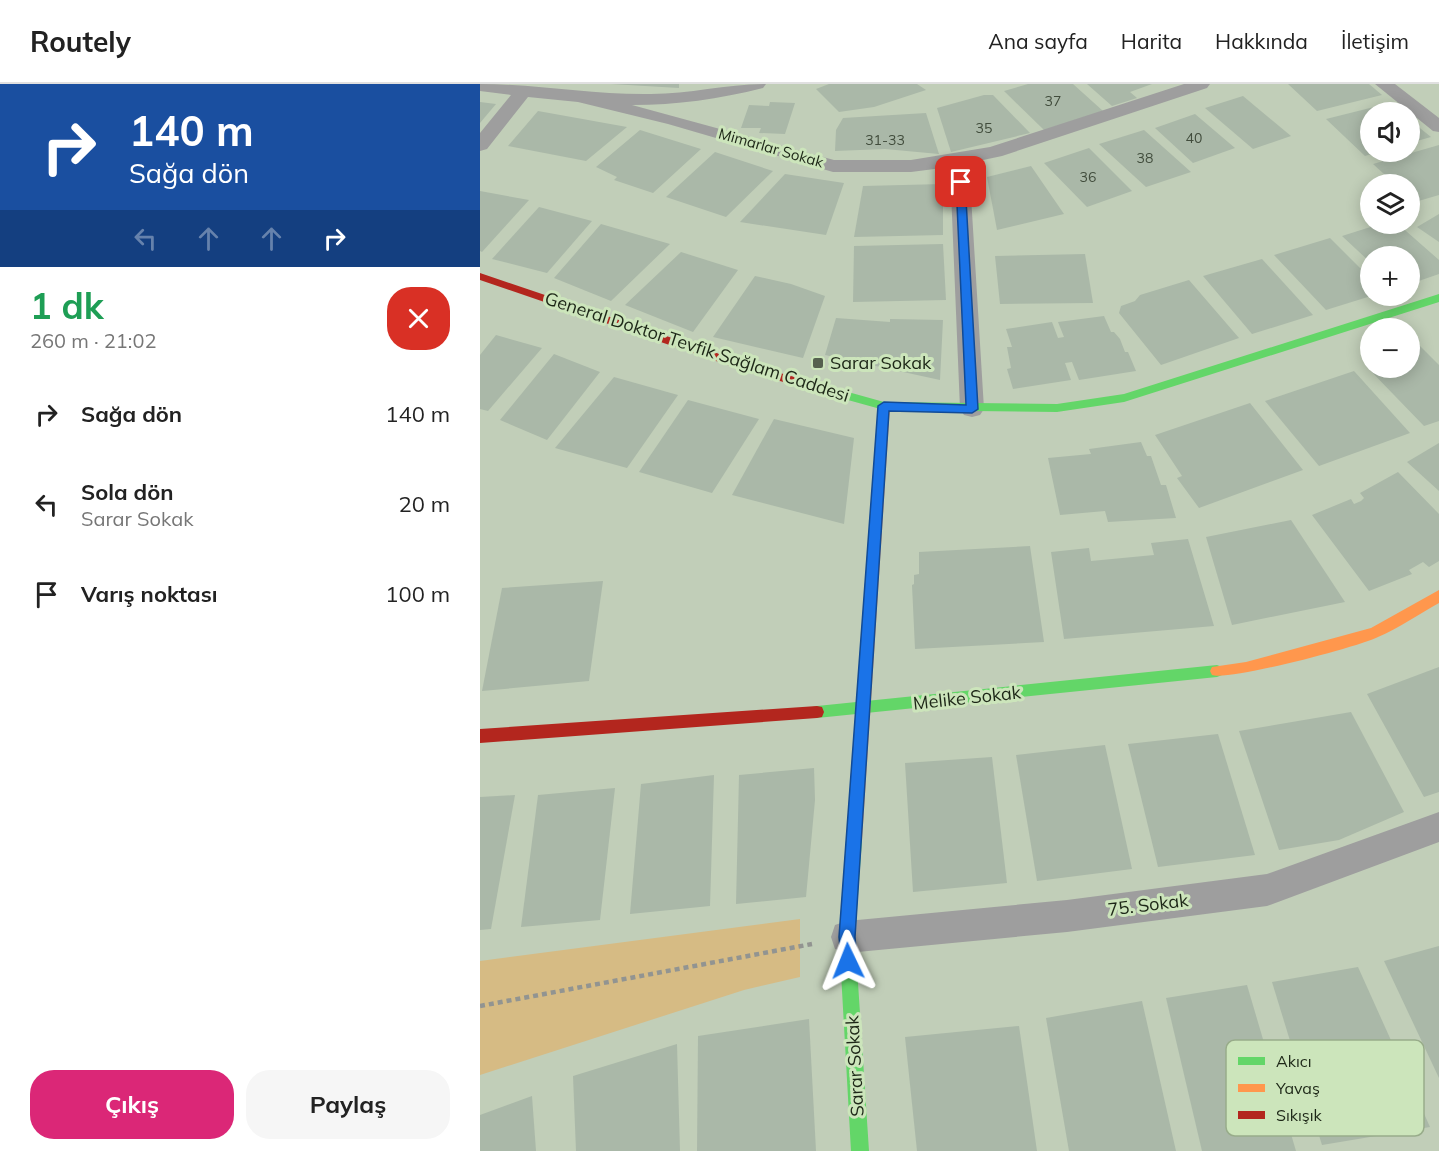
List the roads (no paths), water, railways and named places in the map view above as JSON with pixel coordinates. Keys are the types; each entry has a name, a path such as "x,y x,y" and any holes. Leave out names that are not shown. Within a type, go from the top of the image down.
{"street":[{"name":"Mimarlar Sokak","path":"480,86 584,99 668,99 757,84"},
{"name":"Mimarlar Sokak","path":"584,99 673,120 833,166 911,166 960,160 995,152 1201,84"},
{"path":"1384,84 1439,127"},
{"path":"480,145 523,92"},
{"path":"960,160 972,409"},
{"name":"General Doktor Tevfik Sağlam Caddesi","path":"480,276 753,369 884,406 972,409 1057,408 1124,398 1439,298"},
{"name":"Sarar Sokak","path":"860,1151 847,937 884,406"},
{"name":"Melike Sokak","path":"480,736 863,709 1246,668 1374,633 1439,596"},
{"name":"75. Sokak","path":"847,937 1067,916 1267,890 1439,827"}],"place":[{"name":"Sarar Sokak","path":"818,363"}]}
